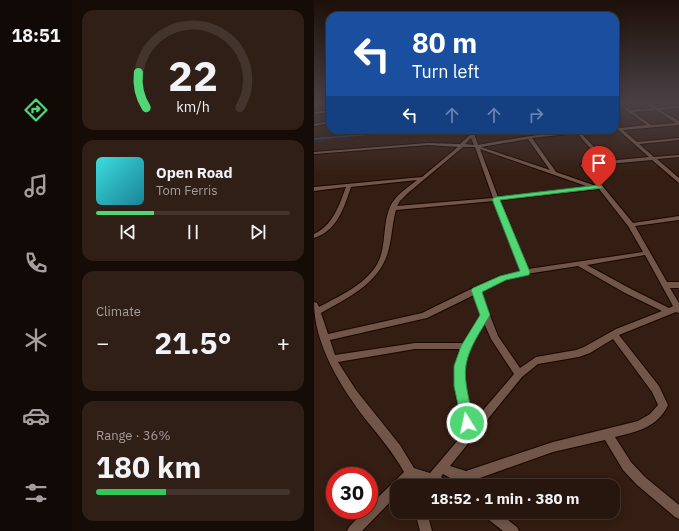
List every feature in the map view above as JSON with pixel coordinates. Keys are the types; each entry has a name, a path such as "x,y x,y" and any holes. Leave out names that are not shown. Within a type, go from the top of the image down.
{"street":[{"path":"619,129 642,127"},
{"path":"619,130 654,158 679,181"},
{"path":"413,479 406,463 379,429 343,378 332,359 316,315 359,288 370,278 380,266 387,244 393,208 401,197 462,146 470,134"},
{"path":"472,134 478,146 496,199 526,272"},
{"path":"314,153 428,144 478,146 548,134"},
{"path":"580,134 605,162"},
{"path":"528,137 554,173"},
{"path":"636,143 679,139"},
{"path":"478,146 598,187"},
{"path":"675,310 665,285 631,225 598,187 582,165 679,156"},
{"path":"314,189 423,178"},
{"path":"314,236 333,223 340,210 349,185"},
{"path":"393,208 496,199 598,187"},
{"path":"631,225 679,218"},
{"path":"324,338 424,316 503,278 526,272 647,253"},
{"path":"580,264 628,291 675,310"},
{"path":"665,285 679,285"},
{"path":"476,290 494,337 519,374"},
{"path":"412,474 432,479 519,374 536,361 576,354 587,350 614,334 675,310"},
{"path":"469,433 460,366 466,346 485,315"},
{"path":"442,467 452,474 466,477 553,446 639,425 652,418 661,411 663,405 656,389 614,334"},
{"path":"332,359 415,346 466,346"},
{"path":"607,434 632,471 641,481 679,513"},
{"path":"406,479 412,474"},
{"path":"353,531 390,494"},
{"path":"423,519 426,531"},
{"path":"497,519 513,531"}],"waterway":[{"path":"314,139 373,134"}],"route":[{"path":"467,423 461,386 460,366 466,346 485,315 476,290 503,278 526,272 496,199 599,187"}]}
